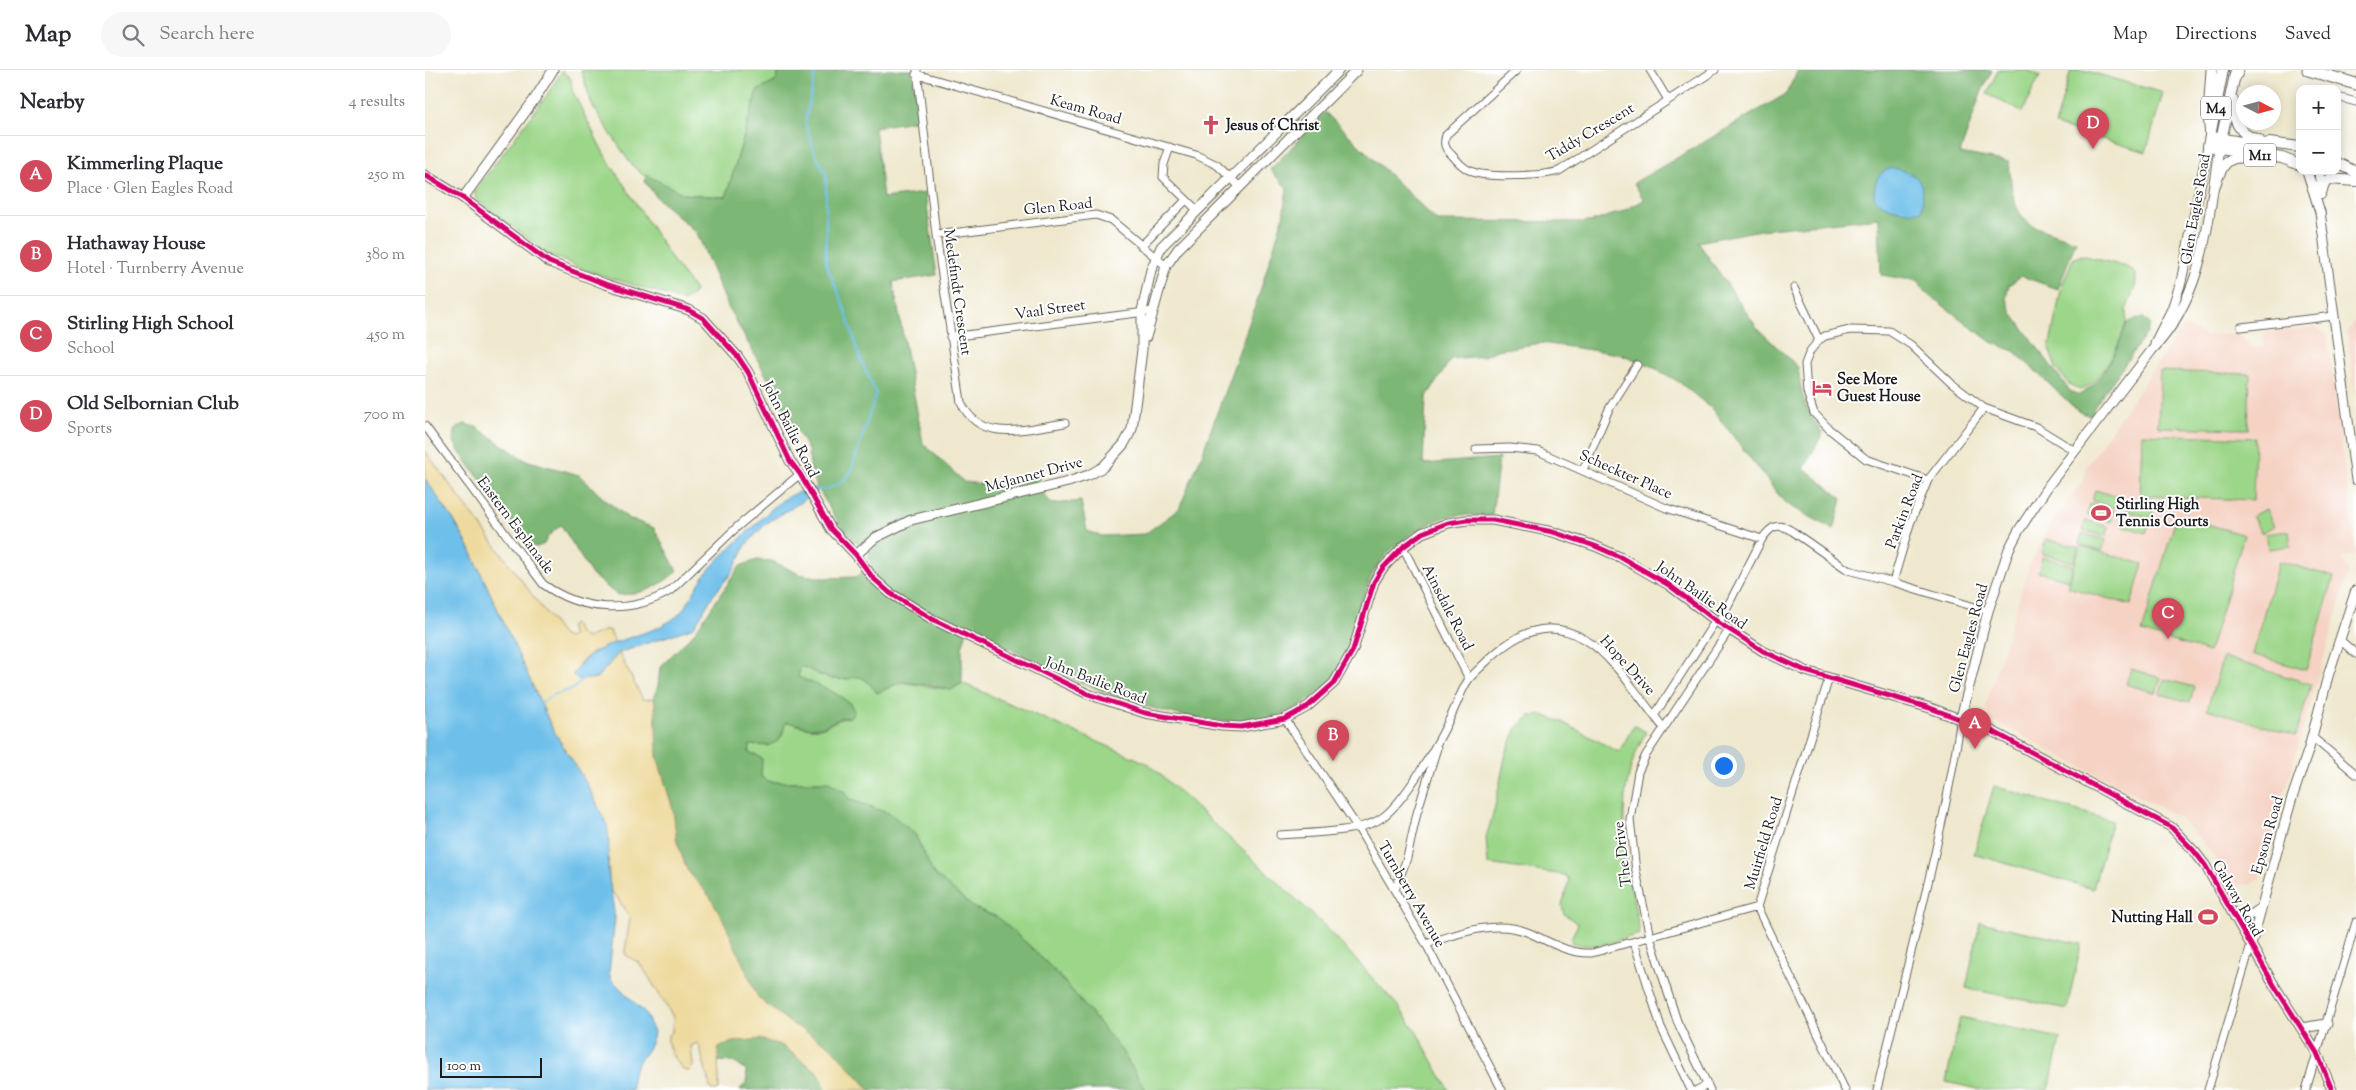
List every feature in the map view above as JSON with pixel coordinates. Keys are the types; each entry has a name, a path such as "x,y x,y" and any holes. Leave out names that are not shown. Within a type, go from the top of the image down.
{"highway":[{"path":"2212,70 2209,115 2215,142"},
{"path":"2308,70 2356,84"}],"main road":[{"name":"M4","path":"2215,142 2223,70"},
{"name":"M4","path":"2215,142 2236,75"},
{"path":"2236,75 2233,112 2238,126 2248,137 2269,143"},
{"name":"M11","path":"2215,142 2260,145 2269,143 2296,146"},
{"name":"M11","path":"2215,142 2282,158 2296,163"},
{"path":"2215,185 2220,169 2228,160 2241,157 2269,161 2282,158"},
{"path":"2341,165 2356,172"},
{"path":"2339,175 2356,181"},
{"path":"2321,193 2324,183 2329,179 2356,181"}],"street":[{"path":"463,198 534,100 553,70"},
{"name":"McJannet Drive","path":"856,555 875,538 911,520 1068,482 1089,475 1103,467 1124,444 1132,429 1142,350 1142,311 1155,259 1161,247 1339,70"},
{"name":"McJannet Drive","path":"1142,350 1166,266 1193,232 1357,70"},
{"name":"Tiddy Crescent","path":"1517,70 1448,131 1444,139 1447,150 1466,169 1480,174 1553,173 1715,70"},
{"path":"1649,70 1668,100"},
{"name":"Keam Road","path":"917,72 1207,159 1231,177 1239,186"},
{"name":"Medefindt Crescent","path":"917,72 936,235 961,402 971,419 991,429 1003,431 1065,424"},
{"path":"2341,98 2356,102"},
{"name":"Glen Eagles Road","path":"1877,1090 1940,836 1951,784 1961,718 1988,611 2009,549 2048,486 2151,350 2176,321 2192,288 2202,256 2215,185 2215,142"},
{"name":"Glen Eagles Road","path":"2151,350 2172,309 2183,278 2215,142"},
{"path":"1169,147 1164,164 1163,177 1197,210"},
{"name":"John Bailie Road","path":"425,175 463,198 549,262 605,284 689,310 703,318 738,357 748,372 790,461 831,529 856,555 873,578 931,619 1088,694 1145,713 1222,726 1241,727 1285,719 1307,707 1333,683 1353,650 1374,582 1381,569 1403,547 1422,533 1436,527 1467,520 1493,520 1535,527 1587,543 1634,564 1669,584 1729,630 1763,651 1806,671 1961,718"},
{"path":"2308,175 2320,212 2356,480"},
{"path":"2319,175 2320,212"},
{"path":"1141,246 1187,200"},
{"name":"Glen Road","path":"936,235 1096,215 1111,220 1155,259 1166,266"},
{"path":"1794,288 1819,340"},
{"name":"Vaal Street","path":"950,337 1153,311"},
{"path":"2241,328 2335,316"},
{"path":"1928,480 1866,459 1829,429 1814,413 1805,384 1805,364 1810,351 1819,340 1830,334 1850,330 1889,331 1911,345 1951,383 1984,408 2036,428 2075,451"},
{"path":"1583,470 1609,409 1637,365"},
{"name":"Parkin Road","path":"1893,582 1910,524 1928,480 1984,408"},
{"name":"Eastern Esplanade","path":"425,426 543,584 556,593 591,606 629,606 658,598 670,591 736,528 802,478"},
{"name":"Scheckter Place","path":"1476,449 1526,449 1551,456 1666,508 1762,539"},
{"path":"1654,716 1717,622 1769,528 1784,526 1848,570 1988,611"},
{"name":"Ainsdale Road","path":"1403,547 1469,680"},
{"name":"Epsom Road","path":"2208,1090 2291,801 2309,748 2328,676 2341,641 2356,590"},
{"name":"Hope Drive","path":"1280,835 1358,828 1379,820 1392,808 1439,740 1469,680 1497,652 1515,638 1532,630 1565,631 1587,641 1605,656 1664,728"},
{"name":"The Drive","path":"1709,1087 1677,1021 1650,937 1635,871 1630,819 1637,772 1646,755 1729,630"},
{"path":"2341,641 2356,654"},
{"name":"Muirfield Road","path":"1829,678 1757,907 1845,1090"},
{"name":"Galway Road","path":"1961,718 1992,732 2171,827 2194,851 2235,916 2317,1053 2332,1090"},
{"name":"Turnberry Avenue","path":"1285,719 1358,828 1395,890 1426,944 1502,1090"},
{"path":"2311,736 2356,774"},
{"name":"Hope Drive","path":"1395,890 1407,858 1417,813 1439,740"},
{"path":"1426,944 1477,929 1507,927 1527,932 1570,951 1584,954 1634,942 1757,907"},
{"path":"2235,916 2253,914 2260,909"},
{"path":"2306,1090 2356,922"},
{"path":"1634,942 1661,1027 1691,1090"},
{"path":"2301,1028 2327,1024"},
{"path":"1697,1090 1709,1087"}],"shaded area":[{"path":"2356,321 2356,399 2347,332"},
{"path":"2183,326 2207,336 2224,334 2240,336 2253,347 2263,348 2265,333 2316,327 2327,335 2356,554 2343,559 2349,571 2260,878 2252,884 2237,886 2229,881 2209,849 2180,818 1990,719 1985,707 2029,567 2050,525 2084,480 2086,467"}],"green space":[{"path":"581,70 780,70 775,82 757,91 726,197 684,194 645,177 630,163 592,105"},
{"path":"780,70 912,70 919,120 875,127 883,198 925,193 937,275 893,282 923,443 964,482 983,484 1011,482 1039,475 1043,493 1052,504 1081,501 1087,531 1102,536 1145,534 1179,509 1203,452 1258,298 1283,217 1287,188 1270,170 1325,112 1437,221 1591,222 1621,212 1644,200 1634,183 1786,94 1798,70 1992,70 1981,93 1960,153 2009,162 2015,203 2023,217 2038,228 2076,241 2058,289 2021,276 2009,285 2006,299 2013,315 2070,391 2079,395 2096,381 2109,364 2127,323 2137,318 2144,318 2150,324 2147,333 2095,406 2090,416 2079,412 2014,351 1991,342 1924,291 1918,281 1881,275 1879,218 1760,230 1698,242 1758,329 1798,367 1805,403 1823,433 1804,468 1842,499 1834,530 1785,503 1711,408 1679,382 1649,365 1620,354 1541,343 1497,350 1484,356 1451,359 1426,398 1423,464 1499,458 1492,515 1447,517 1425,526 1393,548 1384,557 1369,582 1349,647 1339,669 1334,676 1299,706 1255,720 1206,719 1154,709 1102,691 968,628 962,648 962,683 951,690 901,682 877,693 860,677 842,680 830,678 821,676 801,666 798,677 840,696 852,707 854,713 850,717 841,718 822,727 811,728 788,722 785,724 780,737 773,744 750,745 749,753 757,755 762,759 761,777 771,782 829,782 845,792 850,800 891,814 915,834 933,873 974,908 997,917 1033,949 1065,982 1121,1050 1146,1090 870,1090 854,1072 758,998 710,897 687,870 677,842 673,810 657,756 655,702 653,698 658,686 660,667 694,633 740,566 757,560 772,561 799,574 824,578 855,577 872,565 869,559 870,552 851,538 834,516 812,478 808,450 729,309 697,233 658,199 645,182 646,175 684,194 726,197 757,91 775,82"},
{"path":"1998,70 2028,70 2040,76 2022,112 1987,94"},
{"path":"2071,70 2084,70 2163,93 2146,152 2055,125"},
{"path":"562,71 571,79 572,90 603,152 675,264 695,290 693,295 682,301 588,271 550,255 476,199 474,192 547,95"},
{"path":"2082,255 2127,267 2136,274 2136,283 2126,309 2126,322 2115,351 2096,380 2080,390 2069,384 2056,368 2049,349 2062,285 2073,259"},
{"path":"2160,371 2250,374 2248,429 2158,427"},
{"path":"465,424 476,427 525,460 579,475 628,518 654,528 677,571 650,589 617,595 592,575 561,525 548,536 544,544 537,547 530,546 460,453 453,440 456,428"},
{"path":"2142,434 2255,438 2253,500 2140,496"},
{"path":"2095,490 2119,497 2115,508 2092,501"},
{"path":"2130,501 2154,508 2151,518 2127,511"},
{"name":"Stirling High Tennis Courts","path":"2090,504 2114,511 2111,522 2087,515"},
{"path":"2266,509 2274,526 2261,533 2252,516"},
{"path":"2126,515 2150,522 2146,533 2123,526"},
{"path":"2177,515 2244,535 2209,652 2142,632"},
{"path":"2086,520 2109,527 2106,537 2083,530"},
{"path":"2289,531 2291,546 2268,549 2265,534"},
{"path":"2082,533 2106,540 2102,551 2079,544"},
{"path":"2046,539 2078,547 2074,562 2042,554"},
{"path":"2080,546 2143,564 2131,605 2068,587"},
{"path":"2042,557 2073,565 2069,580 2038,572"},
{"path":"2279,561 2334,577 2306,670 2252,654"},
{"path":"2223,657 2311,684 2296,736 2207,709"},
{"path":"801,666 829,678 841,680 860,677 877,693 901,682 951,690 962,683 1149,764 1323,924 1398,1006 1417,1033 1449,1090 1146,1090 1121,1050 1065,982 1033,949 997,917 974,908 933,873 915,834 873,807 850,800 845,792 829,782 771,782 761,777 749,754 750,745 768,746 782,736 785,724 788,722 819,728 850,717 851,704 833,692 798,677"},
{"path":"2131,669 2161,678 2156,693 2126,684"},
{"path":"2164,679 2194,687 2190,702 2160,694"},
{"path":"1543,715 1562,722 1619,752 1634,725 1646,732 1635,756 1624,806 1626,856 1640,934 1598,945 1572,943 1571,938 1578,924 1564,914 1562,905 1569,880 1565,875 1488,864 1486,837 1494,811 1506,753 1517,728 1529,716"},
{"path":"1994,786 2112,821 2093,889 1974,854"},
{"path":"1980,922 2081,944 2067,1009 1966,988"},
{"path":"1960,1017 2060,1038 2049,1090 1983,1090 1946,1082"},
{"path":"760,1039 781,1045 818,1072 826,1090 739,1090 747,1082 746,1070 733,1062 718,1061 718,1048 733,1042"}],"sand":[{"path":"425,451 563,636 569,638 573,635 569,627 573,624 580,634 586,638 606,630 610,631 615,643 593,652 578,664 607,668 613,657 619,653 643,700 653,698 655,702 657,756 673,810 677,842 687,870 710,897 723,919 758,998 789,1022 830,1046 870,1090 826,1090 818,1072 781,1045 760,1039 733,1042 718,1048 719,1090 711,1090 697,1043 691,1046 693,1066 689,1071 683,1070 677,1062 668,1045 668,1035 672,1032 673,1017 639,963 626,955 630,919 617,897 610,892 608,859 597,803 553,730 469,547 453,519 425,479"}],"water":[{"path":"1894,168 1916,177 1919,181 1923,193 1922,210 1897,209 1883,205 1874,198 1876,182 1880,174"},
{"path":"425,479 453,519 469,547 553,730 586,783 607,825 609,840 608,872 615,918 609,973 611,979 645,1013 654,1032 649,1047 634,1071 632,1090 425,1090"},
{"path":"811,488 816,488 817,492 767,523 746,545 733,571 712,597 694,627 619,653 597,678 580,680 573,675 581,663 592,654 619,641 663,625 676,617 688,604 707,572 725,552 781,501"}],"waterway":[{"path":"816,70 805,123 817,158 826,174 826,264 844,306 859,355 876,394 851,472 836,485 817,490"},
{"path":"540,703 552,695 573,689 582,679"}],"cycle path":[{"path":"425,175 463,198 549,262 605,284 689,310 703,318 738,357 748,372 790,461 800,474 831,529 856,555 873,578 890,593 932,619 1088,694 1145,713 1222,726 1241,727 1285,719 1307,707 1334,683 1353,650 1374,582 1382,569 1403,547 1422,533 1448,523 1467,520 1493,520 1553,532 1595,546 1620,557 1669,585 1719,623 1763,651 1806,671 1930,708 1992,731 2171,827 2205,865 2274,985 2317,1053 2332,1090"}],"place":[{"name":"Jesus of Christ","path":"1211,125"},
{"name":"Old Selbornian Club","path":"2093,149"},
{"name":"See More Guest House","path":"1822,388"},
{"name":"Stirling High Tennis Courts","path":"2101,513"},
{"name":"Stirling High School","path":"2168,639"},
{"name":"Kimmerling Plaque","path":"1975,749"},
{"name":"Hathaway House","path":"1333,761"},
{"name":"Nutting Hall","path":"2208,917"}]}
